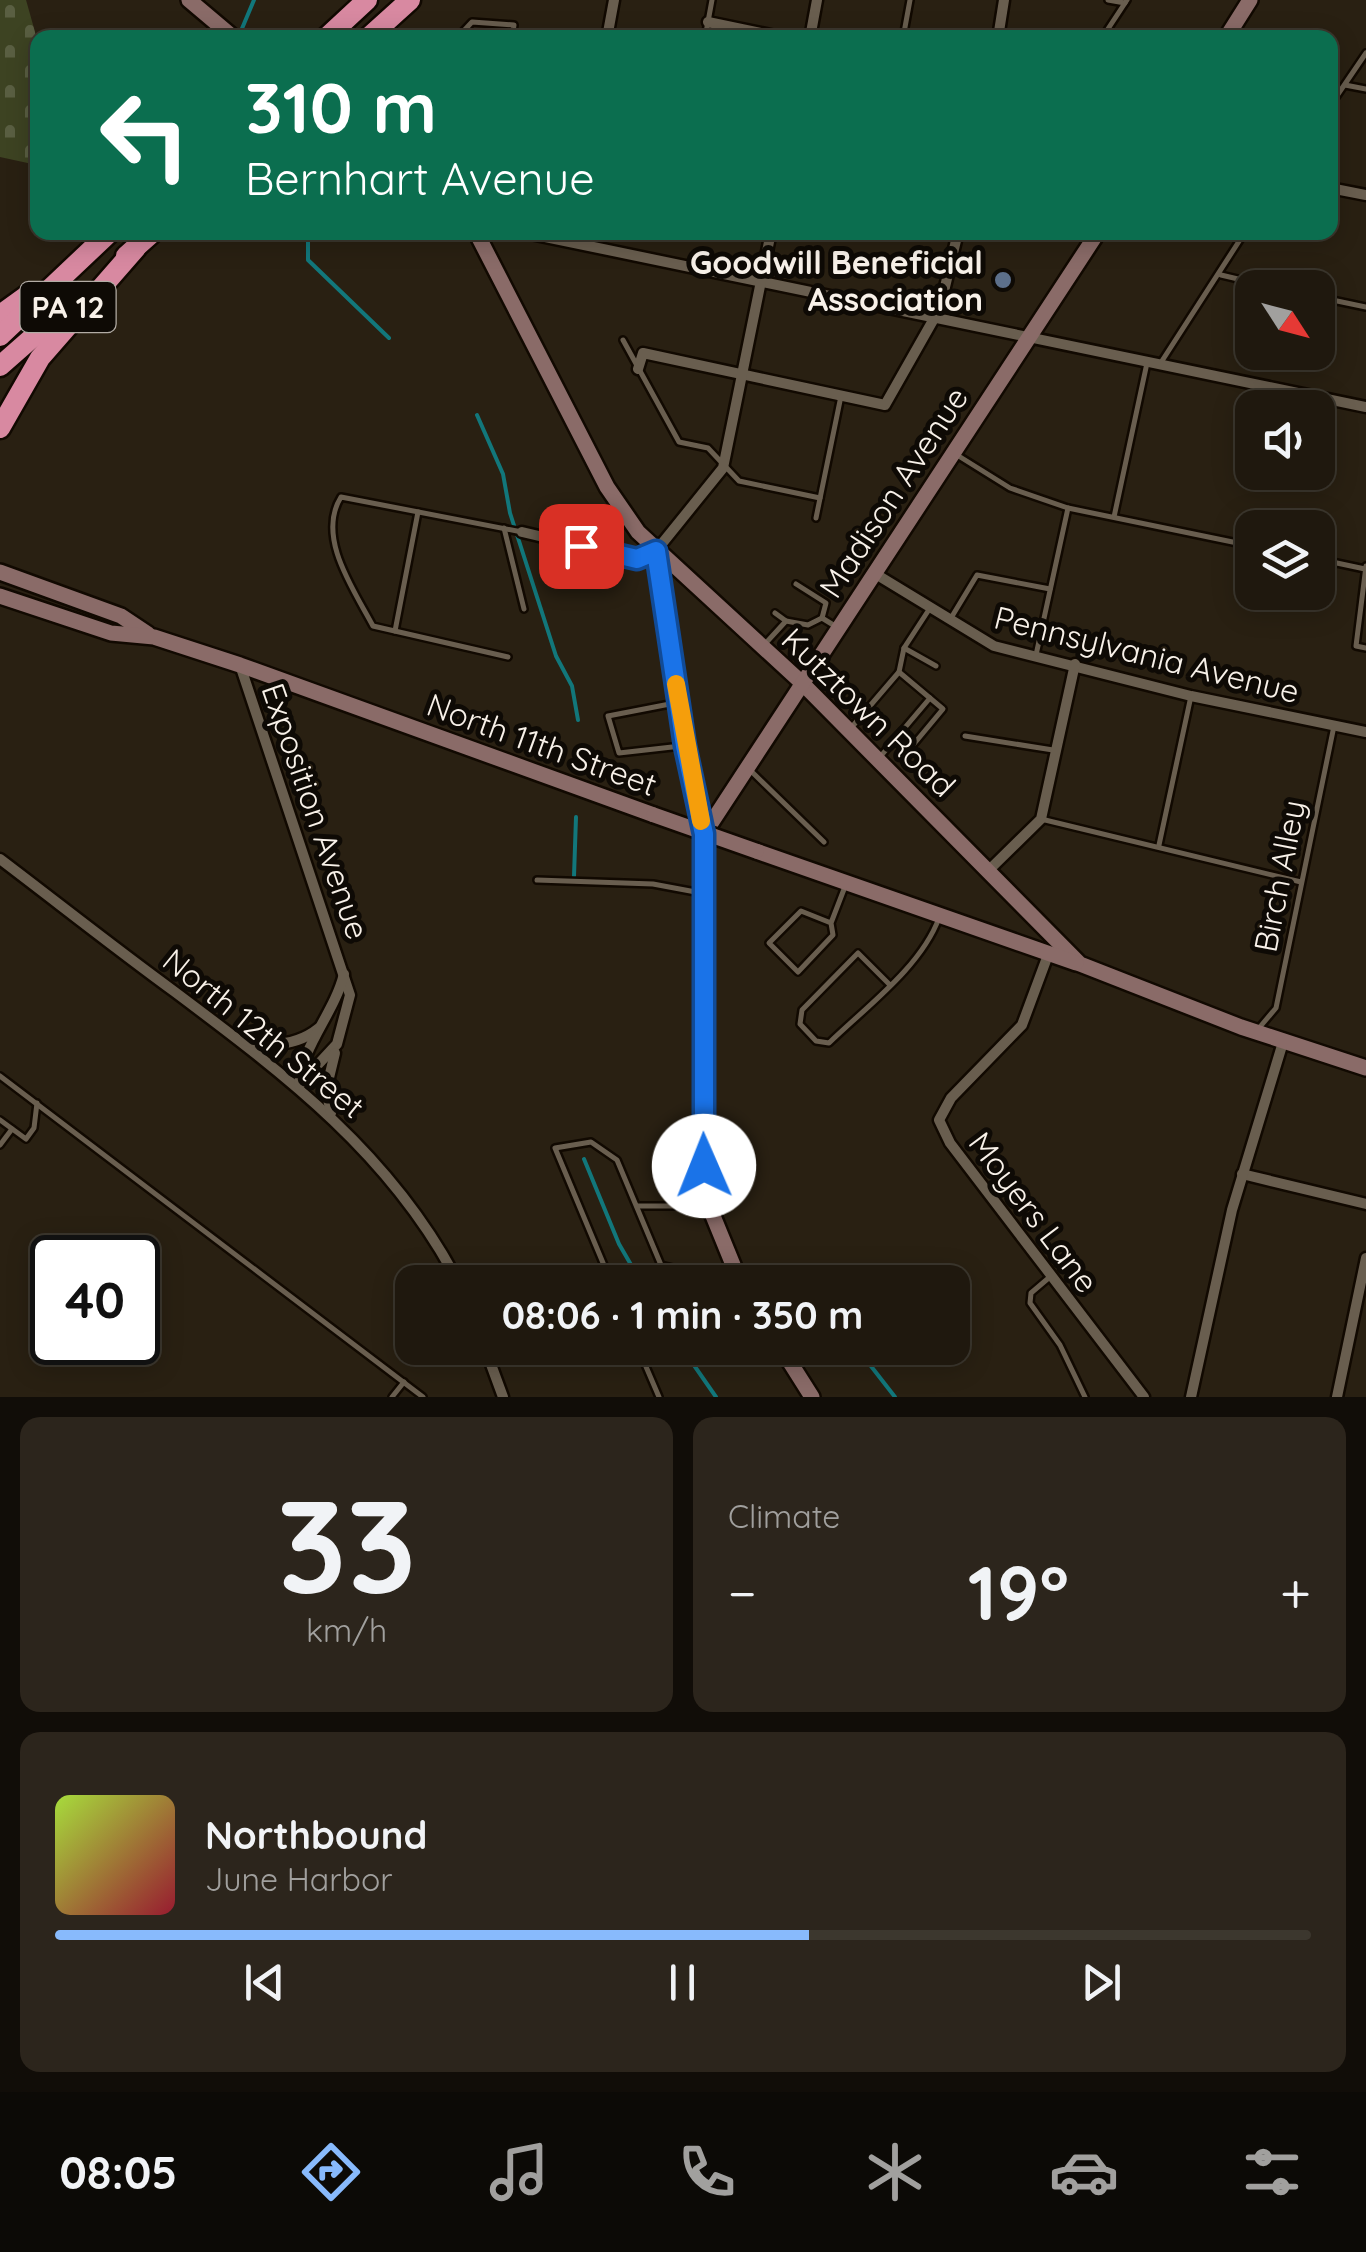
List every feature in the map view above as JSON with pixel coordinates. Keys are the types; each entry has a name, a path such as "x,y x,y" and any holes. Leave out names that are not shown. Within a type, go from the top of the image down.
{"highway":[{"path":"334,30 367,0"},
{"path":"377,30 410,0"},
{"name":"PA 12","path":"0,336 102,240"},
{"name":"PA 12","path":"0,366 144,240"},
{"path":"0,428 53,342 136,248"},
{"path":"0,315 92,250"}],"main road":[{"path":"189,0 224,30"},
{"path":"1231,30 1250,0"},
{"name":"Kutztown Road","path":"480,240 606,487 656,551 801,682 1080,964 1366,1066"},
{"name":"Madison Avenue","path":"704,834 1093,240"},
{"path":"656,551 685,746 704,834 703,1143 709,1206 733,1265"},
{"name":"North 11th Street","path":"0,572 120,616 154,637 1080,964"},
{"name":"North 11th Street","path":"0,596 111,633 154,637"},
{"path":"792,1365 812,1397"}],"street":[{"path":"608,30 614,0"},
{"path":"811,30 817,0"},
{"path":"999,30 1004,0"},
{"path":"708,22 746,30"},
{"path":"1338,190 1366,196"},
{"path":"581,240 930,318 1366,407"},
{"path":"522,532 637,559 656,551 724,468 769,240"},
{"path":"638,369 643,353 885,405 943,300 956,240"},
{"name":"Pennsylvania Avenue","path":"874,573 994,646 1191,696 1366,732"},
{"path":"990,869 1042,819 1075,664"},
{"name":"Exposition Avenue","path":"240,666 344,973 350,1003 337,1044 298,1085"},
{"name":"North 12th Street","path":"0,858 298,1085 404,1194 448,1265"},
{"name":"Moyers Lane","path":"1048,955 1022,1026 951,1098 938,1120 950,1143 1144,1397"},
{"name":"Exposition Avenue","path":"298,1085 300,1066 330,1016 344,973"},
{"path":"241,1040 261,1045 289,1043 312,1034 330,1016"},
{"path":"1191,1397 1242,1174 1284,1039"},
{"path":"337,1044 326,1090 330,1112 338,1122"},
{"path":"1242,1174 1366,1204"},
{"path":"1336,1397 1366,1258"},
{"path":"491,1365 503,1397"}],"lane":[{"path":"706,30 712,0"},
{"path":"904,30 910,0"},
{"path":"1107,30 1126,2 1108,0"},
{"path":"464,30 472,22 514,25 513,30"},
{"path":"1338,95 1366,53"},
{"path":"1345,85 1366,89"},
{"path":"1160,364 1240,240"},
{"path":"1220,275 1235,278"},
{"path":"1335,300 1366,306"},
{"path":"623,340 679,442 708,448 739,480 820,498"},
{"path":"1114,517 1147,362"},
{"path":"816,518 840,396"},
{"path":"952,452 1010,488 1068,508 1235,542"},
{"path":"508,657 373,626 344,574 334,539 334,508 341,497 522,532"},
{"path":"1036,655 1068,508"},
{"path":"395,632 418,512"},
{"path":"504,528 524,608"},
{"path":"1335,562 1366,567 1356,646 1366,648"},
{"path":"949,620 978,575 1051,589"},
{"path":"775,613 786,621 808,626 822,618 826,603 796,584"},
{"path":"849,730 899,672 904,648 930,608"},
{"path":"822,618 837,628"},
{"path":"763,646 786,621"},
{"path":"904,648 936,666"},
{"path":"899,672 943,709 913,745"},
{"path":"1159,844 1191,696"},
{"path":"879,759 930,698"},
{"path":"678,702 608,716 620,753 685,746"},
{"name":"Birch Alley","path":"1258,1030 1276,1008 1334,726"},
{"path":"965,736 1038,751 1056,750"},
{"path":"745,766 824,842"},
{"path":"1042,819 1159,844 1301,882"},
{"path":"537,880 653,884 704,894"},
{"path":"831,923 800,912 769,944 798,972 833,935 831,923 847,882"},
{"path":"889,984 858,953 802,1010 800,1024 816,1041 829,1043 889,984 931,941 940,916"},
{"path":"0,1076 424,1397"},
{"path":"0,1120 26,1139 34,1128 37,1104"},
{"path":"0,1144 12,1129"},
{"path":"604,1265 555,1148 591,1142 618,1160 661,1265"},
{"path":"637,1206 709,1206"},
{"path":"1051,1276 1031,1293 1030,1303 1060,1345 1085,1397"},
{"path":"645,1365 658,1397"},
{"path":"392,1397 404,1382"}],"green space":[{"path":"0,0 26,0 34,30 30,30 30,163 0,157"}],"waterway":[{"path":"241,30 254,0"},
{"path":"308,240 308,260 389,338"},
{"path":"477,415 503,474 510,513 556,656 572,686 578,720"},
{"path":"574,876 576,817"},
{"path":"584,1159 631,1265"},
{"path":"694,1365 716,1397"},
{"path":"870,1365 895,1397"}],"slow traffic":[{"path":"676,684 701,821"}],"place":[{"name":"Goodwill Beneficial Association","path":"1003,280"}],"route":[{"path":"581,546 637,559 656,551 685,746 704,834 704,1166"}]}
